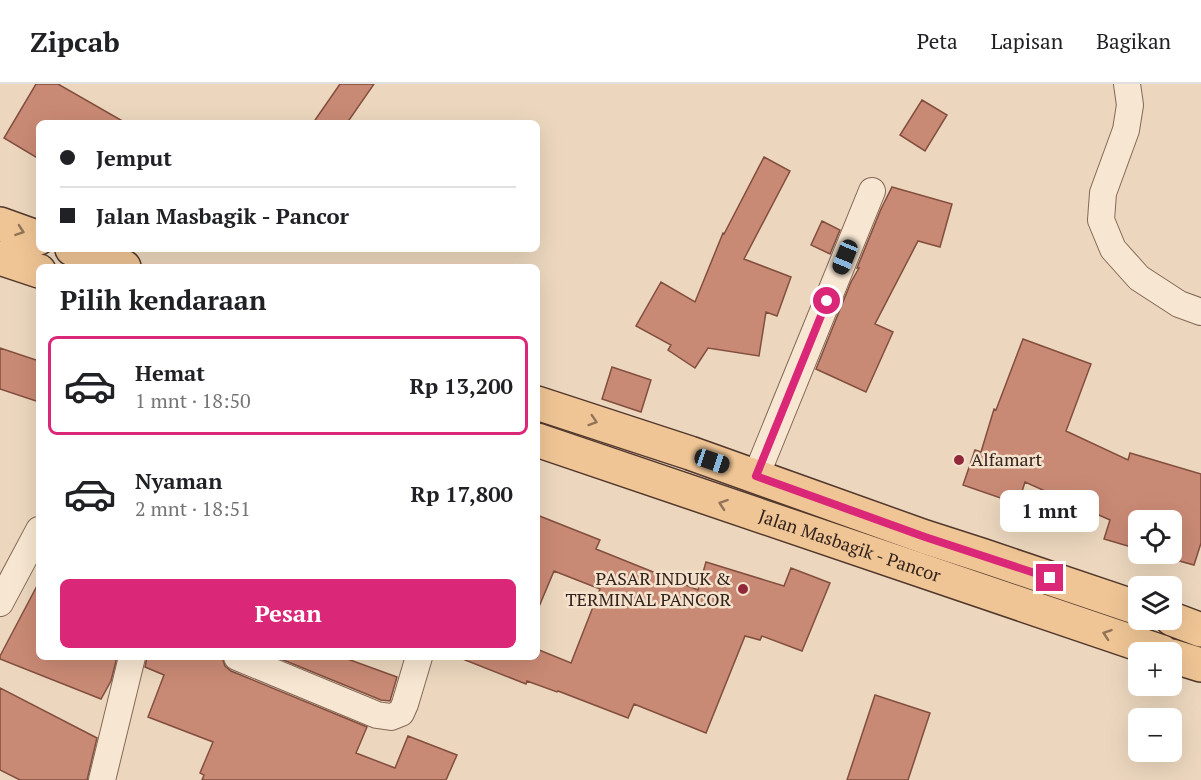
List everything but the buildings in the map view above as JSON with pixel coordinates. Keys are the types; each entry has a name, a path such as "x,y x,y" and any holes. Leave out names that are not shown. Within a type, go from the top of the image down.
{"main road":[{"path":"0,224 36,237"},
{"path":"81,252 115,264"},
{"path":"0,258 36,270"},
{"name":"Jalan Masbagik - Pancor","path":"540,404 1128,605"},
{"name":"Jalan Masbagik - Pancor","path":"540,441 1133,642"},
{"path":"1182,623 1201,630"},
{"path":"1182,659 1201,666"}],"street":[{"path":"1127,84 1130,105 1126,130 1103,193 1101,220 1113,249 1139,278 1179,304 1201,312"},
{"path":"756,476 872,191"},
{"path":"0,603 36,536"},
{"path":"102,780 131,660"},
{"path":"244,660 377,715 391,717 401,713 405,705 418,660"}],"place":[{"name":"Alfamart","path":"959,460"},
{"name":"PASAR INDUK & TERMINAL PANCOR","path":"743,589"}],"route":[{"path":"827,301 756,476 925,537 1050,578"}]}
